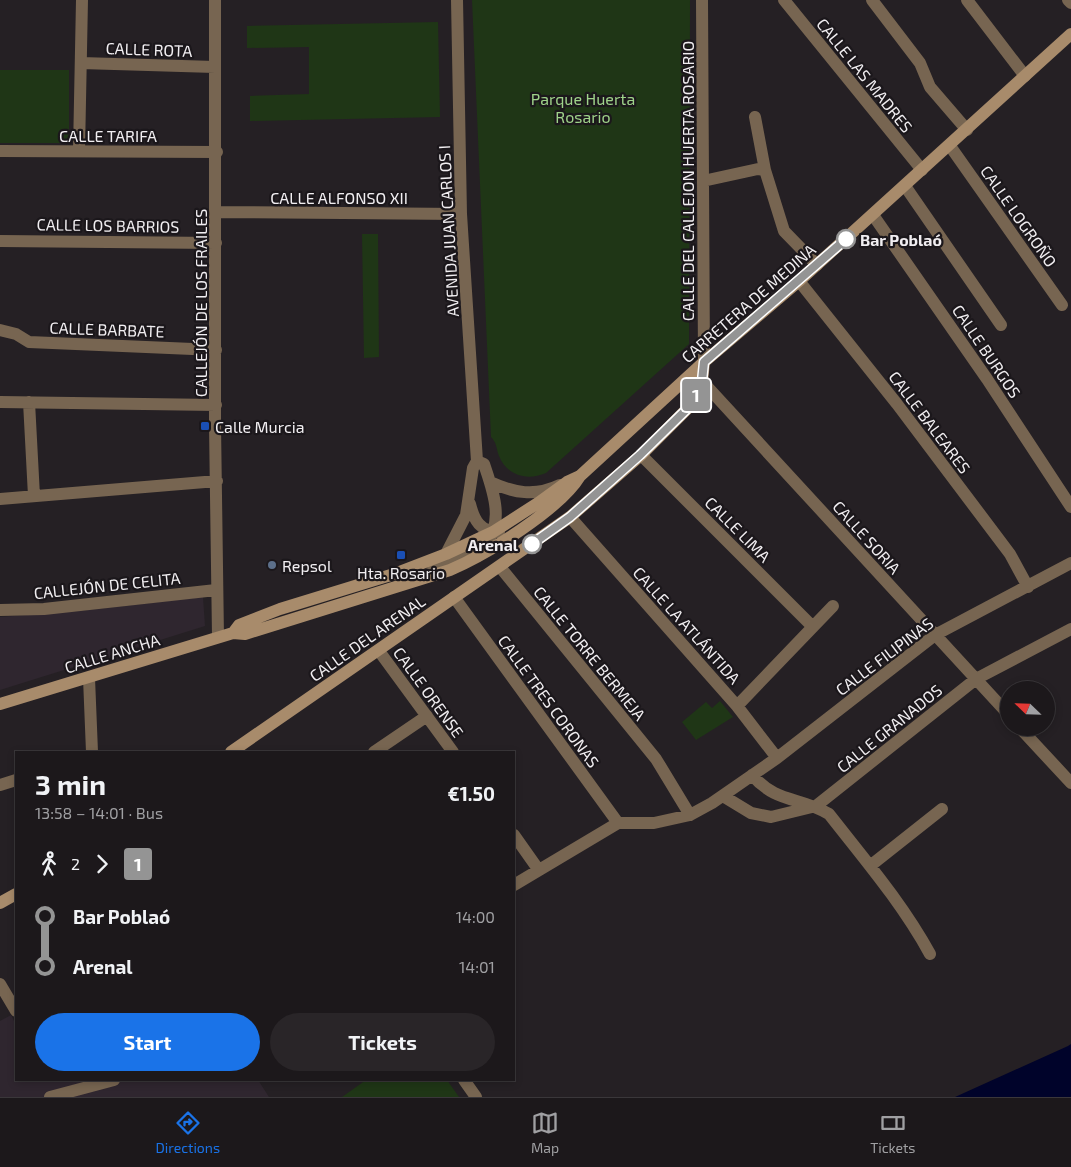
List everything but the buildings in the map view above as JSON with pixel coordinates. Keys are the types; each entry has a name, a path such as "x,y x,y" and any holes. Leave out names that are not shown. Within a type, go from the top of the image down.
{"main road":[{"name":"CARRETERA DE MEDINA","path":"580,476 567,482 493,532 446,554 394,574 280,609 239,624 233,633 245,634 427,578 478,557 518,530 572,489 580,476 704,362 800,281 1071,34"},
{"name":"CALLE DEL ARENAL","path":"233,751 570,517 640,455 689,407 702,381 704,362"},
{"name":"CALLE ANCHA","path":"0,704 233,633"},
{"path":"0,903 15,895"}],"street":[{"path":"80,151 82,0"},
{"name":"CALLEJÓN DE LOS FRAILES","path":"215,0 217,152 216,590 218,637"},
{"name":"AVENIDA JUAN CARLOS I","path":"446,554 463,522 469,502 473,468 477,461 462,214 457,0"},
{"name":"CALLE DEL CALLEJON HUERTA ROSARIO","path":"702,0 704,362"},
{"name":"CALLE LAS MADRES","path":"784,0 922,170"},
{"path":"872,0 920,62 930,87 966,130"},
{"path":"967,0 1025,76"},
{"path":"1068,0 1071,3"},
{"name":"CALLE ROTA","path":"81,63 215,67"},
{"path":"755,116 765,170 784,231 817,265"},
{"name":"CALLE LOGROÑO","path":"950,146 1062,305"},
{"name":"CALLE TARIFA","path":"0,151 217,152"},
{"path":"703,181 758,169 765,170"},
{"path":"905,186 1001,326"},
{"name":"CALLE ALFONSO XII","path":"217,212 462,214"},
{"name":"CALLE BURGOS","path":"873,215 987,378 1071,507"},
{"name":"CALLE LOS BARRIOS","path":"0,240 216,243"},
{"name":"CALLE BALEARES","path":"800,281 1010,554 1028,587"},
{"name":"CALLE BARBATE","path":"0,330 16,334 29,342 216,350"},
{"name":"CALLE SORIA","path":"702,381 1000,705"},
{"path":"0,402 216,405"},
{"path":"29,402 34,496"},
{"name":"CALLE LIMA","path":"640,455 813,627"},
{"name":"AVENIDA JUAN CARLOS I","path":"477,461 484,464 490,482 496,510 493,532"},
{"path":"0,499 216,481"},
{"path":"490,482 511,491 532,493 550,490 567,482"},
{"path":"469,502 477,523 493,532 518,530"},
{"name":"CALLE LA ATLÁNTIDA","path":"570,517 737,706 777,758"},
{"path":"427,578 434,569 484,545 493,532"},
{"name":"CALLE FILIPINAS","path":"618,823 654,823 690,815 722,796 777,758 935,635 1071,563"},
{"name":"CALLE TORRE BERMEJA","path":"500,567 656,759 690,815"},
{"name":"CALLEJÓN DE CELITA","path":"0,610 44,609 216,590"},
{"name":"CALLE TRES CORONAS","path":"454,597 618,823"},
{"path":"737,706 833,606"},
{"name":"CALLE GRANADOS","path":"722,796 751,814 771,818 816,806 976,679 1071,629"},
{"name":"CALLE ORENSE","path":"379,651 453,751"},
{"path":"89,678 92,751"},
{"path":"375,751 427,716"},
{"path":"1027,736 1071,783"},
{"path":"752,775 770,793 816,806 829,814 907,915 930,954"},
{"path":"0,785 15,780"},
{"path":"870,866 942,808"},
{"path":"515,884 618,823"},
{"path":"515,836 538,869"},
{"path":"0,984 15,1009"},
{"path":"50,1097 110,1081"},
{"path":"465,1081 476,1097"}],"shaded area":[{"path":"203,597 205,626 0,690 0,617 80,611"},
{"path":"11,1015 15,1023 15,1081 259,1081 269,1097 0,1097 0,1021"}],"green space":[{"name":"Parque Huerta Rosario","path":"472,0 690,0 689,344 546,473 532,477 518,475 507,468 499,456 491,437"},
{"path":"438,22 440,117 250,121 250,96 309,94 309,47 247,48 247,26"},
{"path":"0,70 69,70 69,143 0,143"},
{"path":"362,234 378,234 379,357 364,358"},
{"path":"720,701 733,717 696,740 682,722 706,702 712,708"},
{"path":"365,1081 448,1081 459,1097 342,1097"}],"water":[{"path":"1071,1044 1071,1097 955,1097 1068,1046"}],"bus line":[{"name":"1","path":"532,544 570,517 640,455 689,407 702,381 704,362 800,281 846,239"}],"place":[{"name":"Bar Poblaó","path":"846,239"},
{"name":"Calle Murcia","path":"205,426"},
{"name":"Arenal","path":"532,544"},
{"name":"Hta. Rosario","path":"401,555"},
{"name":"Repsol","path":"272,565"}]}
